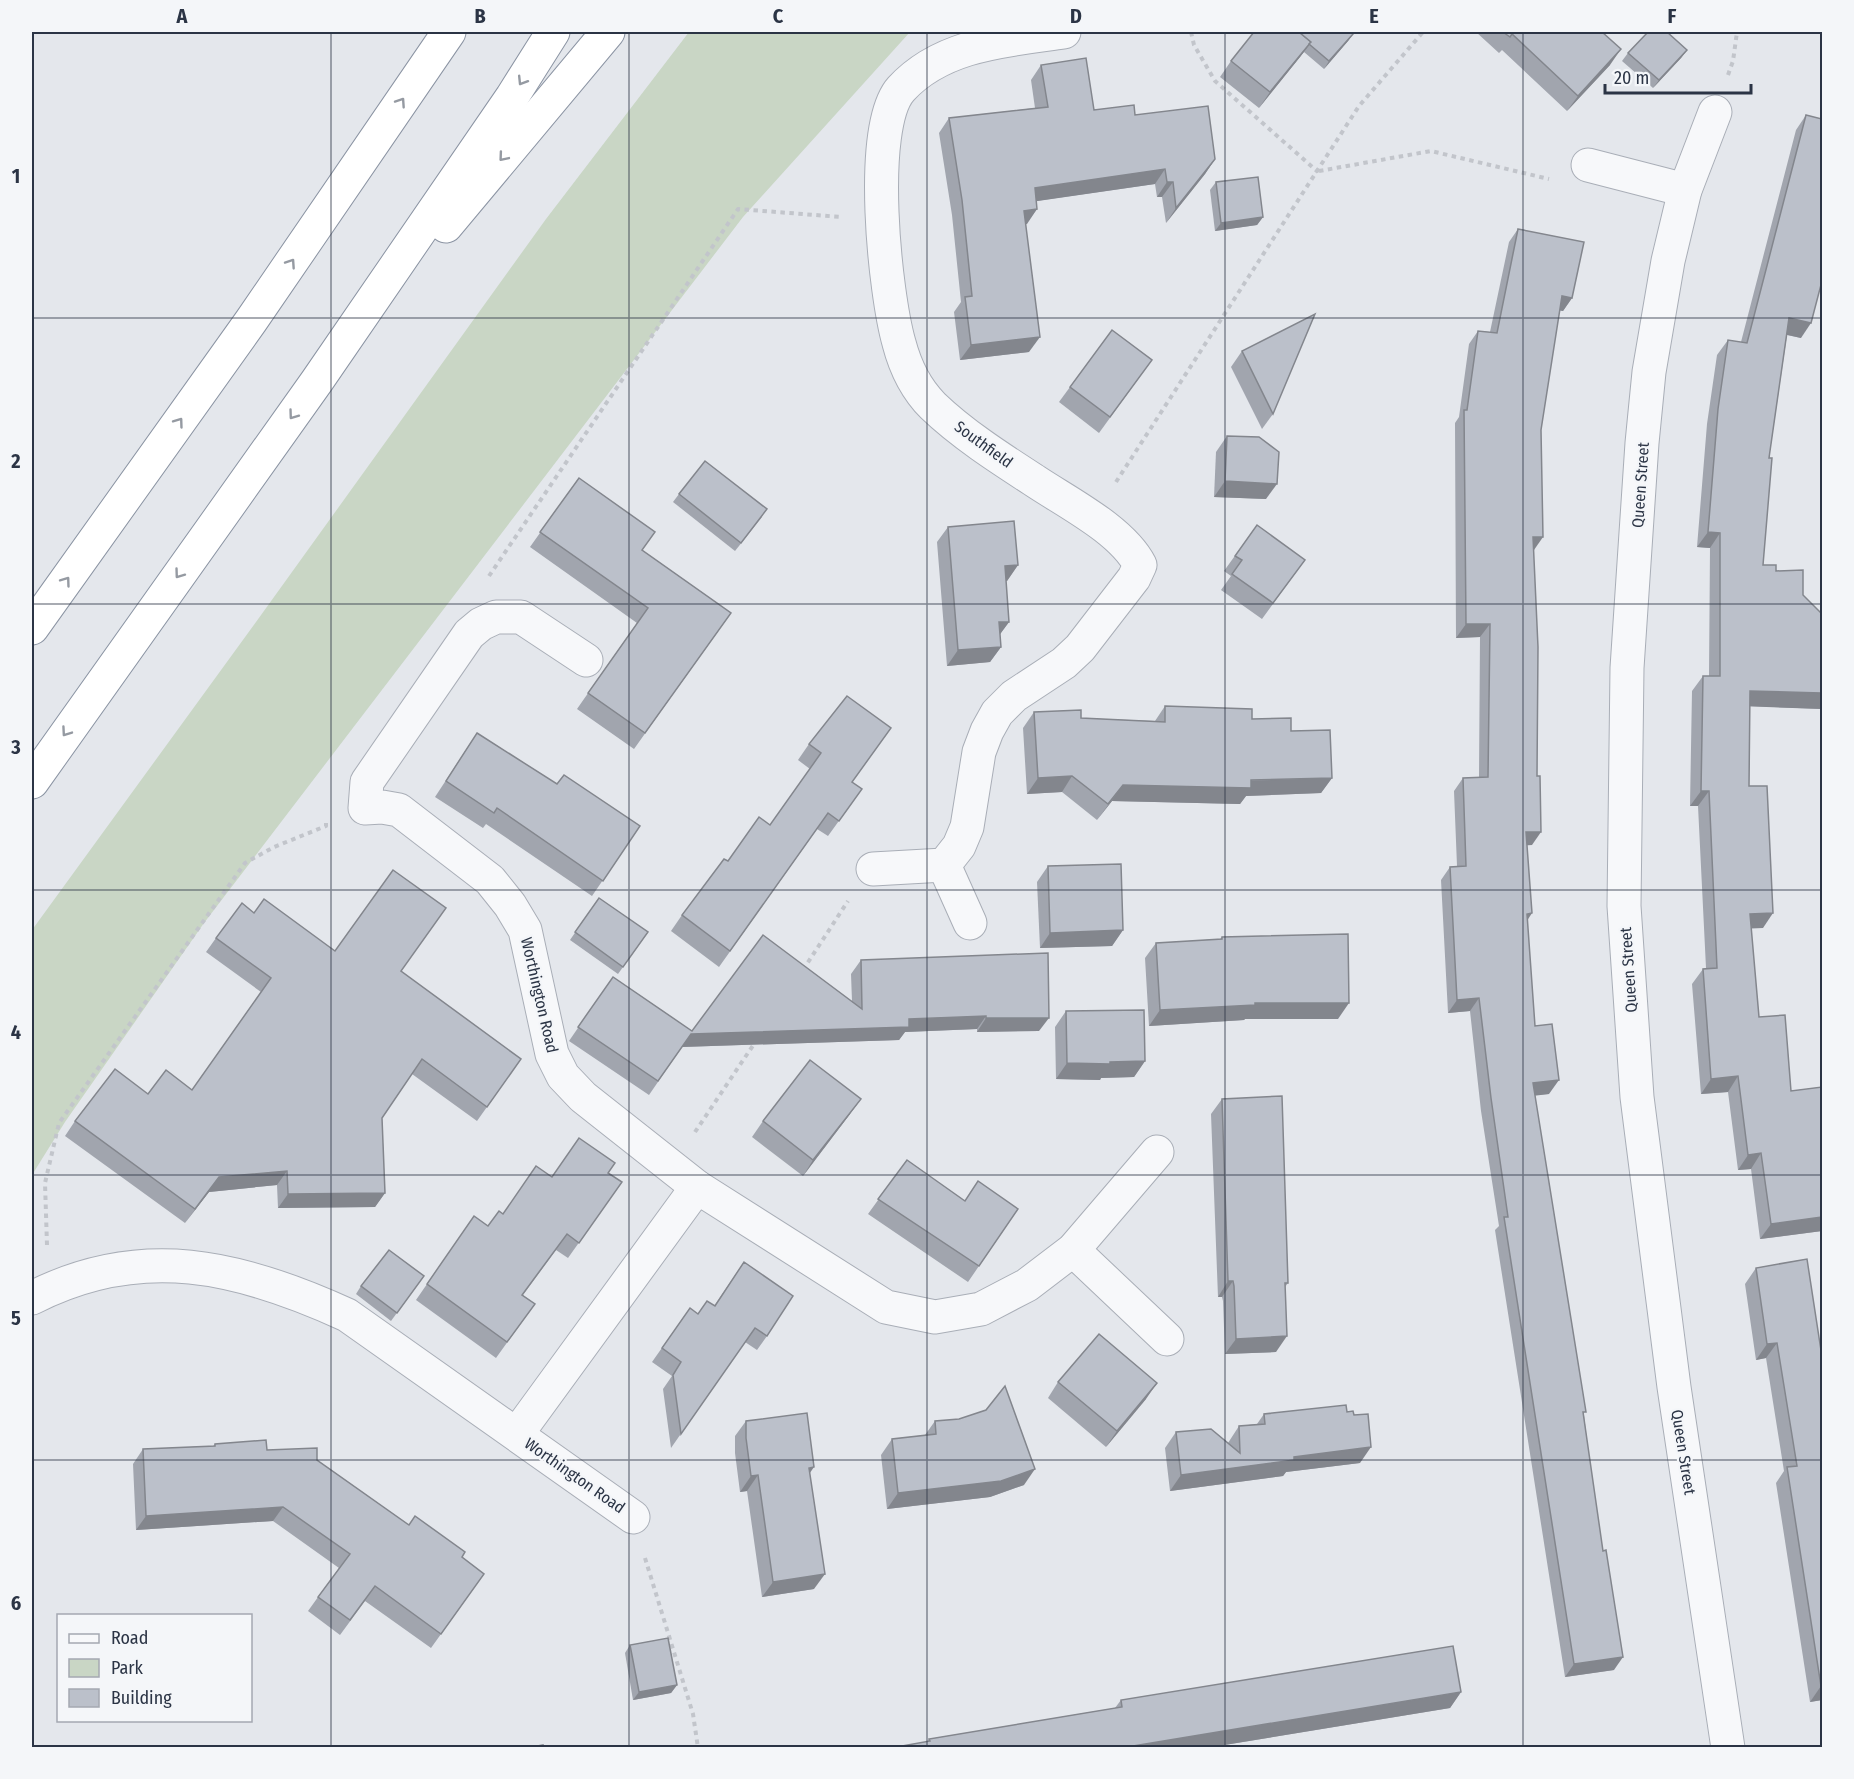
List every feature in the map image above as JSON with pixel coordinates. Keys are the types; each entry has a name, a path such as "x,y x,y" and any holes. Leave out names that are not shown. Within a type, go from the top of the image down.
{"highway":[{"path":"32,628 251,321 449,32"},
{"path":"32,782 317,381 512,97 553,32"},
{"path":"317,381 608,32"}],"street":[{"name":"Southfield","path":"944,865 959,846 967,827 972,804 973,778 979,752 987,730 997,713 1014,696 1064,663 1080,648 1134,578 1140,565 1133,551 1093,518 961,429 932,405 912,377 899,342 881,221 882,166 888,116 899,92 919,71 949,56 994,41 1064,32"},
{"name":"Queen Street","path":"1715,112 1685,190 1668,261 1649,372 1627,668 1624,906 1640,1120 1674,1387 1728,1748"},
{"path":"1588,165 1685,190"},
{"name":"Worthington Road","path":"586,660 521,617 496,617 481,624 469,634 367,782 365,808 382,807 399,810 490,880 510,905 525,930 552,1054 564,1076 583,1097 684,1177 886,1307 935,1317 981,1309 1027,1285 1073,1250 1157,1152"},
{"path":"873,869 944,865 970,923"},
{"name":"Worthington Road","path":"517,1434 684,1177"},
{"path":"1073,1250 1167,1340"},
{"name":"Worthington Road","path":"32,1298 61,1283 123,1267 188,1265 242,1275 302,1294 347,1315 633,1517"}],"path":[{"path":"1191,32 1194,45 1215,81 1318,172"},
{"path":"1093,518 1359,106 1422,32"},
{"path":"1318,172 1431,151 1567,184 1588,165"},
{"path":"796,980 862,880 873,869"},
{"path":"684,1177 757,1039"},
{"path":"633,1517 693,1714 698,1748"}],"green space":[{"path":"689,32 910,32 743,217 204,923 65,1122 32,1175 32,930 546,219"}],"building":[{"path":"1254,32 1299,32 1311,42 1270,92 1231,61"},
{"path":"1299,32 1351,32 1353,34 1329,61"},
{"path":"1503,32 1602,32 1621,49 1578,96 1512,34 1510,37"},
{"path":"1648,32 1667,32 1687,50 1659,80 1628,53"},
{"path":"1086,58 1094,110 1134,105 1135,115 1208,106 1215,159 1176,208 1173,182 1167,182 1165,169 1035,188 1037,209 1024,211 1040,337 971,345 965,297 972,296 962,200 949,118 1048,107 1041,65"},
{"path":"1806,115 1822,119 1822,281 1811,323 1789,318 1769,458 1772,458 1763,565 1776,565 1776,571 1803,570 1803,595 1822,614 1822,693 1750,691 1749,786 1767,786 1773,913 1750,914 1759,1017 1785,1015 1791,1091 1822,1087 1822,1217 1771,1224 1761,1153 1748,1155 1738,1076 1711,1079 1703,969 1717,968 1709,791 1701,791 1703,676 1720,676 1720,533 1708,532 1718,409 1728,340 1747,343"},
{"path":"1258,177 1263,217 1221,223 1216,182"},
{"path":"1518,229 1584,242 1572,298 1562,296 1541,430 1543,537 1533,537 1538,647 1537,776 1540,776 1541,832 1526,832 1532,913 1527,914 1535,1026 1552,1024 1559,1080 1533,1083 1586,1412 1583,1412 1603,1551 1606,1550 1623,1657 1574,1664 1504,1217 1508,1217 1479,998 1457,1000 1450,867 1466,866 1463,778 1488,777 1490,624 1466,624 1464,410 1467,410 1478,331 1497,333"},
{"path":"1315,314 1273,414 1242,351"},
{"path":"1112,330 1152,360 1110,417 1070,387"},
{"path":"1227,436 1259,437 1279,452 1277,484 1225,481"},
{"path":"705,461 767,509 741,543 679,494"},
{"path":"579,478 655,532 642,550 731,613 645,733 588,693 648,608 540,532"},
{"path":"1014,521 1018,565 1005,566 1009,622 999,622 1001,647 958,650 948,527"},
{"path":"1257,525 1305,560 1273,603 1232,574 1242,560 1235,556"},
{"path":"847,696 891,728 852,782 862,789 839,821 828,813 730,951 682,915 724,859 728,861 759,817 770,825 821,753 809,744"},
{"path":"1165,706 1252,709 1252,719 1291,718 1291,731 1330,730 1332,778 1251,780 1251,788 1123,785 1108,804 1072,776 1038,778 1034,712 1081,710 1081,718 1165,722"},
{"path":"477,733 557,784 564,775 640,826 603,881 497,808 494,813 446,781"},
{"path":"1121,864 1123,930 1050,933 1048,866"},
{"path":"393,870 446,908 401,971 521,1059 487,1107 422,1059 382,1118 385,1193 288,1194 287,1171 219,1177 195,1209 75,1121 115,1069 148,1094 166,1070 192,1090 271,978 216,938 242,903 254,913 264,899 335,951"},
{"path":"599,898 648,932 623,967 575,932"},
{"path":"1348,934 1349,1003 1255,1003 1255,1005 1160,1010 1156,943 1222,939 1222,937"},
{"path":"763,935 862,1009 861,960 1048,953 1049,1018 986,1018 986,1016 909,1019 909,1027 691,1034 658,1081 578,1027 613,977 692,1031"},
{"path":"1144,1010 1145,1061 1110,1062 1110,1064 1067,1063 1066,1011"},
{"path":"810,1060 861,1099 813,1160 763,1121"},
{"path":"1282,1096 1288,1283 1285,1283 1287,1336 1236,1339 1234,1286 1233,1281 1228,1281 1222,1099"},
{"path":"579,1138 615,1163 608,1173 622,1182 579,1243 567,1234 522,1295 535,1304 507,1342 427,1284 474,1216 488,1226 499,1211 503,1214 536,1166 552,1177"},
{"path":"907,1160 965,1201 978,1181 1018,1209 979,1266 878,1199"},
{"path":"389,1250 424,1276 397,1313 361,1286"},
{"path":"1807,1259 1822,1357 1822,1686 1787,1467 1797,1466 1777,1343 1767,1344 1756,1268"},
{"path":"744,1262 793,1296 767,1336 755,1328 681,1434 673,1375 681,1362 662,1348 690,1308 698,1314 707,1301 715,1306"},
{"path":"1099,1334 1157,1383 1117,1431 1058,1382"},
{"path":"1005,1386 1035,1469 1001,1481 898,1493 892,1439 936,1434 935,1421 959,1419 986,1410"},
{"path":"1346,1405 1347,1412 1353,1411 1354,1415 1368,1414 1371,1447 1181,1475 1176,1432 1211,1429 1240,1453 1239,1426 1265,1424 1264,1414"},
{"path":"807,1413 814,1467 809,1468 825,1574 773,1582 758,1475 751,1476 746,1421"},
{"path":"266,1440 267,1450 317,1448 317,1460 409,1525 415,1516 465,1552 462,1557 484,1574 441,1634 375,1586 350,1620 318,1597 350,1554 283,1507 146,1516 143,1449 215,1446 215,1444"},
{"path":"668,1638 677,1685 639,1692 630,1645"},
{"path":"1453,1646 1461,1692 1121,1748 891,1748 930,1741 929,1739 1122,1707 1121,1700"},
{"path":"543,1745 543,1748 527,1748"}]}
